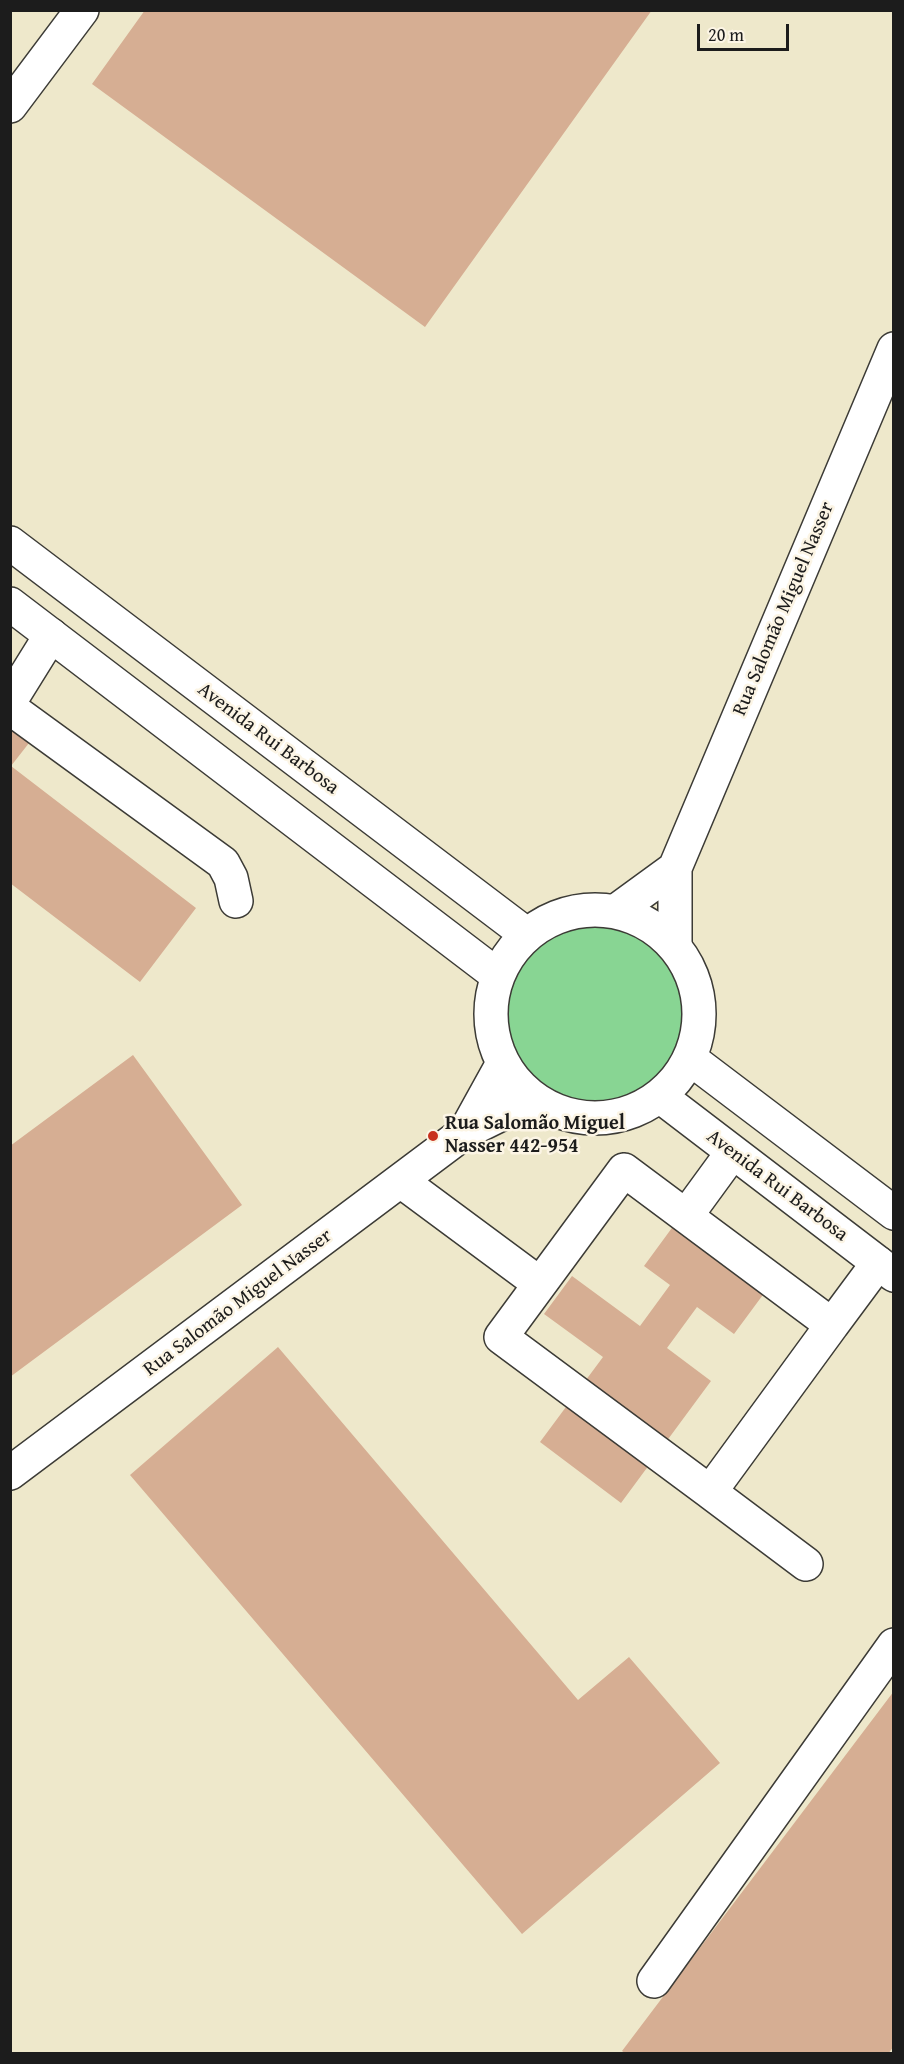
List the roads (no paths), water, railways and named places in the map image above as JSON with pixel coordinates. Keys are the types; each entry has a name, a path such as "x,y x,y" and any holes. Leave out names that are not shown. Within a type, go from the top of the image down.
{"main road":[{"path":"10,106 82,10"},
{"name":"Rua Salomão Miguel Nasser","path":"675,945 675,868 894,350"},
{"name":"Avenida Rui Barbosa","path":"10,543 526,934"},
{"path":"10,604 497,975"},
{"path":"10,701 51,635"},
{"path":"10,708 222,863 231,878 236,901"},
{"path":"616,910 675,868"},
{"path":"616,910 648,922 675,945 695,980 701,1020 692,1060 661,1097 620,1118 574,1118 532,1099 502,1065 490,1020 497,975 526,934 568,912 616,910"},
{"path":"692,1060 894,1213"},
{"name":"Rua Salomão Miguel Nasser","path":"465,1132 502,1065"},
{"name":"Avenida Rui Barbosa","path":"661,1097 886,1269"},
{"name":"Rua Salomão Miguel Nasser","path":"10,1473 465,1132 532,1099"},
{"path":"686,1216 732,1153"},
{"path":"806,1564 501,1337 624,1170 832,1325"},
{"path":"401,1181 540,1284"},
{"path":"710,1492 832,1325 886,1269"},
{"path":"654,1981 894,1645"}],"place":[{"name":"Rua Salomão Miguel Nasser 442-954","path":"433,1136"}]}
